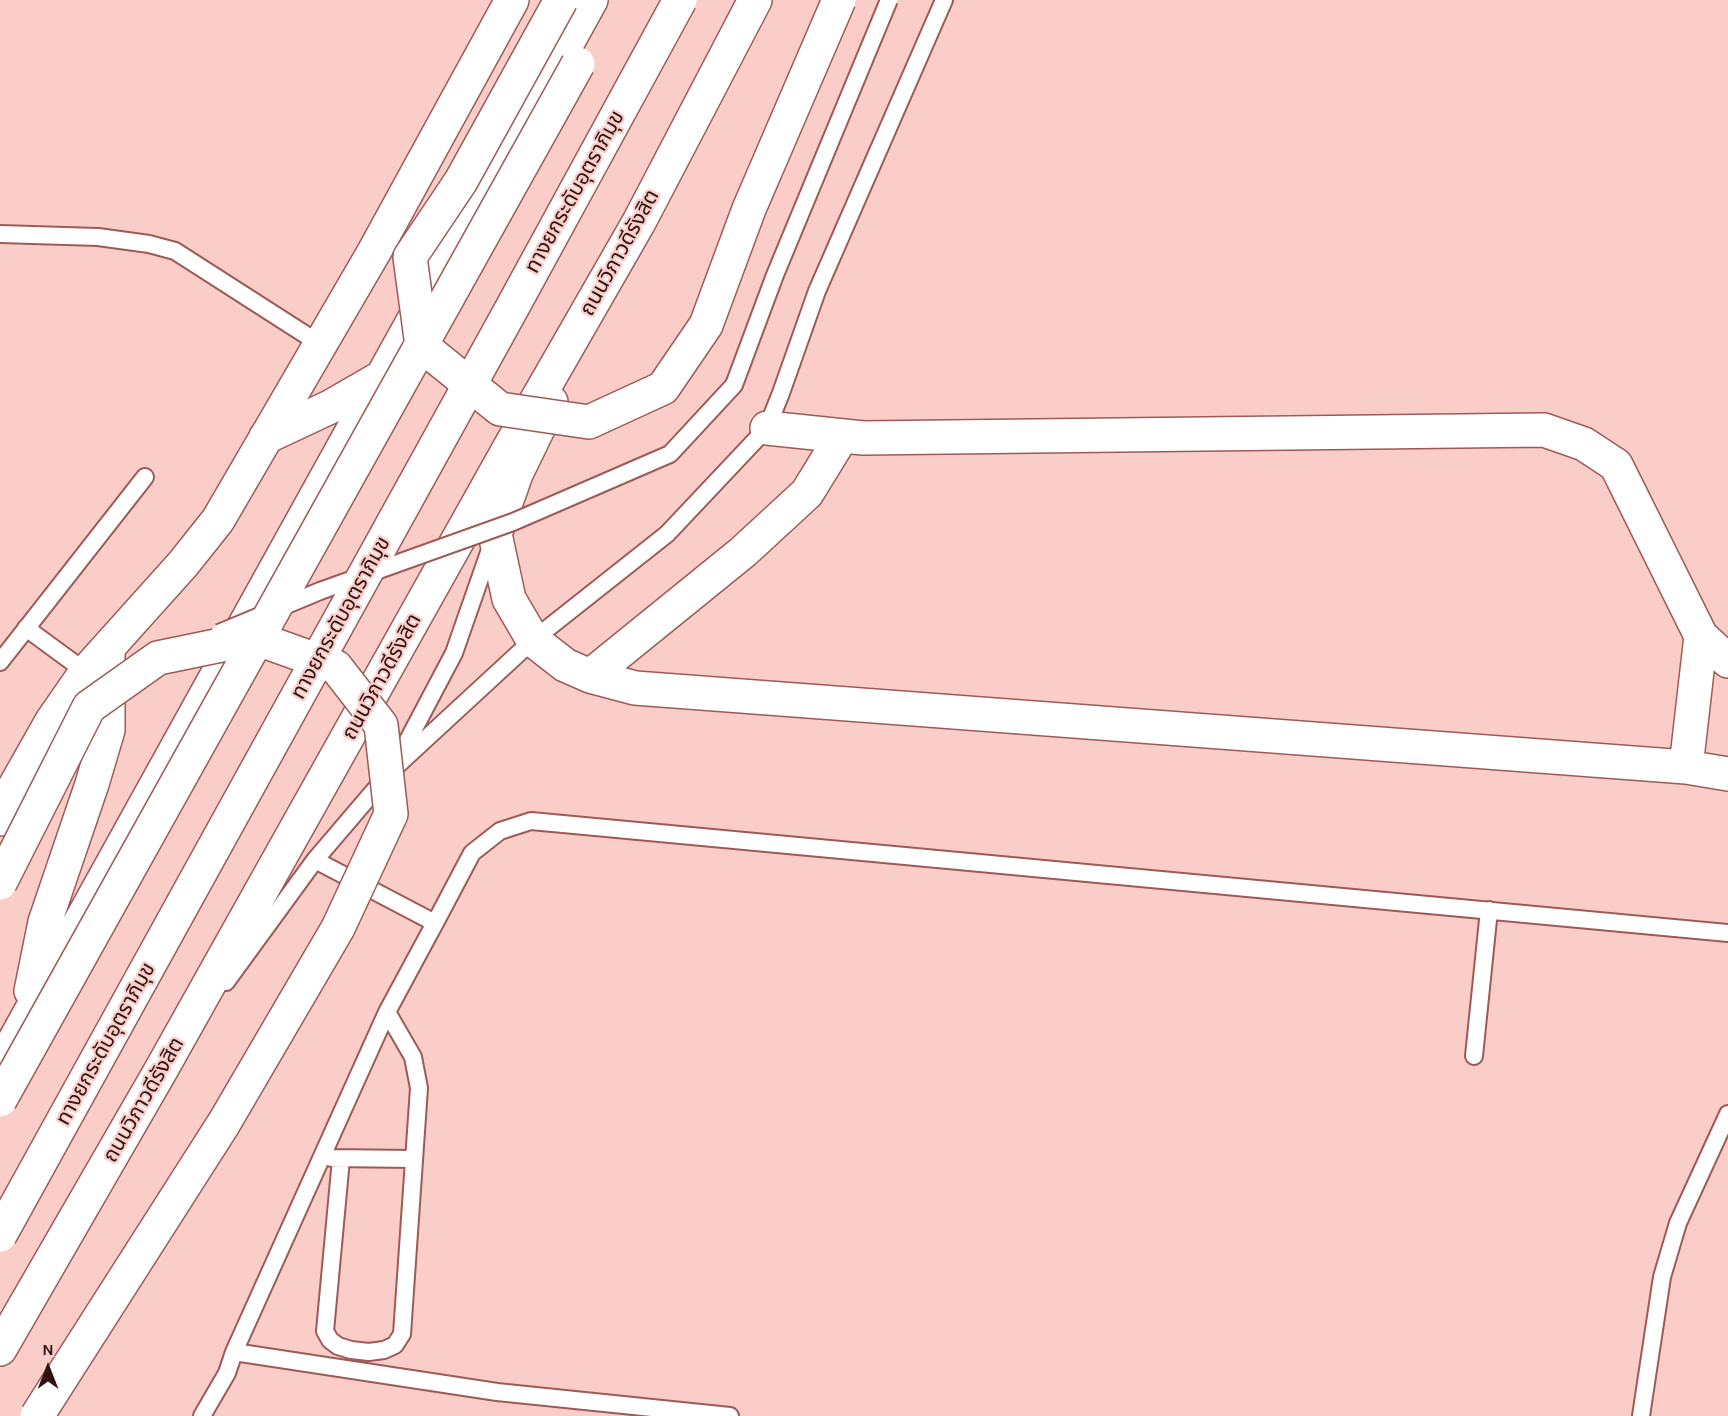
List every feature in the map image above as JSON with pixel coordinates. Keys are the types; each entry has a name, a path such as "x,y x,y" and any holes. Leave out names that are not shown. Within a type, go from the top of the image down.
{"main road":[{"path":"0,819 7,791 86,672 183,564 218,520 374,252 512,0"},
{"path":"561,0 461,181 410,257 422,346 500,409 589,422 663,388 706,325 749,209 840,0"},
{"path":"0,1067 591,0"},
{"path":"0,1100 455,281 614,0"},
{"name":"ทางยกระดับอุตราภิมุข","path":"0,1235 680,0"},
{"name":"ถนนวิภาวดีรังสิต","path":"0,1349 161,1070 639,222 755,0"},
{"path":"639,222 516,474 495,534 509,599 533,639 565,665 590,676 635,688 1686,767 1728,774"},
{"path":"266,437 330,407 382,377"},
{"path":"767,428 863,438 1544,430 1584,444 1616,465 1701,636 1728,661"},
{"path":"590,676 743,552 807,493 842,436"},
{"path":"1686,767 1701,636"},
{"path":"0,883 89,707 158,658 255,638 336,667 381,725 391,814 338,928 230,1113 37,1416"},
{"path":"24,1022 45,922 108,730 108,648"}],"lane":[{"path":"158,658 320,591 513,522 670,454 734,385 775,274 889,0"},
{"path":"161,1070 315,860 392,771 533,639 667,534 767,428 782,393 817,291 944,0"},
{"path":"0,234 98,237 176,250 320,344"},
{"path":"0,662 145,477"},
{"path":"392,771 454,653 495,534"},
{"path":"26,628 86,672"},
{"path":"202,1416 227,1373 234,1352 387,1012 472,853 500,831 531,821 1728,933"},
{"path":"315,860 435,923"},
{"path":"1474,1056 1489,910"},
{"path":"340,1159 325,1331 330,1340 338,1346 369,1352 384,1350 395,1345 402,1334 419,1088 413,1057 387,1012"},
{"path":"1642,1416 1662,1276 1678,1223 1728,1114"},
{"path":"321,1157 414,1159"},
{"path":"234,1352 497,1392 730,1416"}]}
